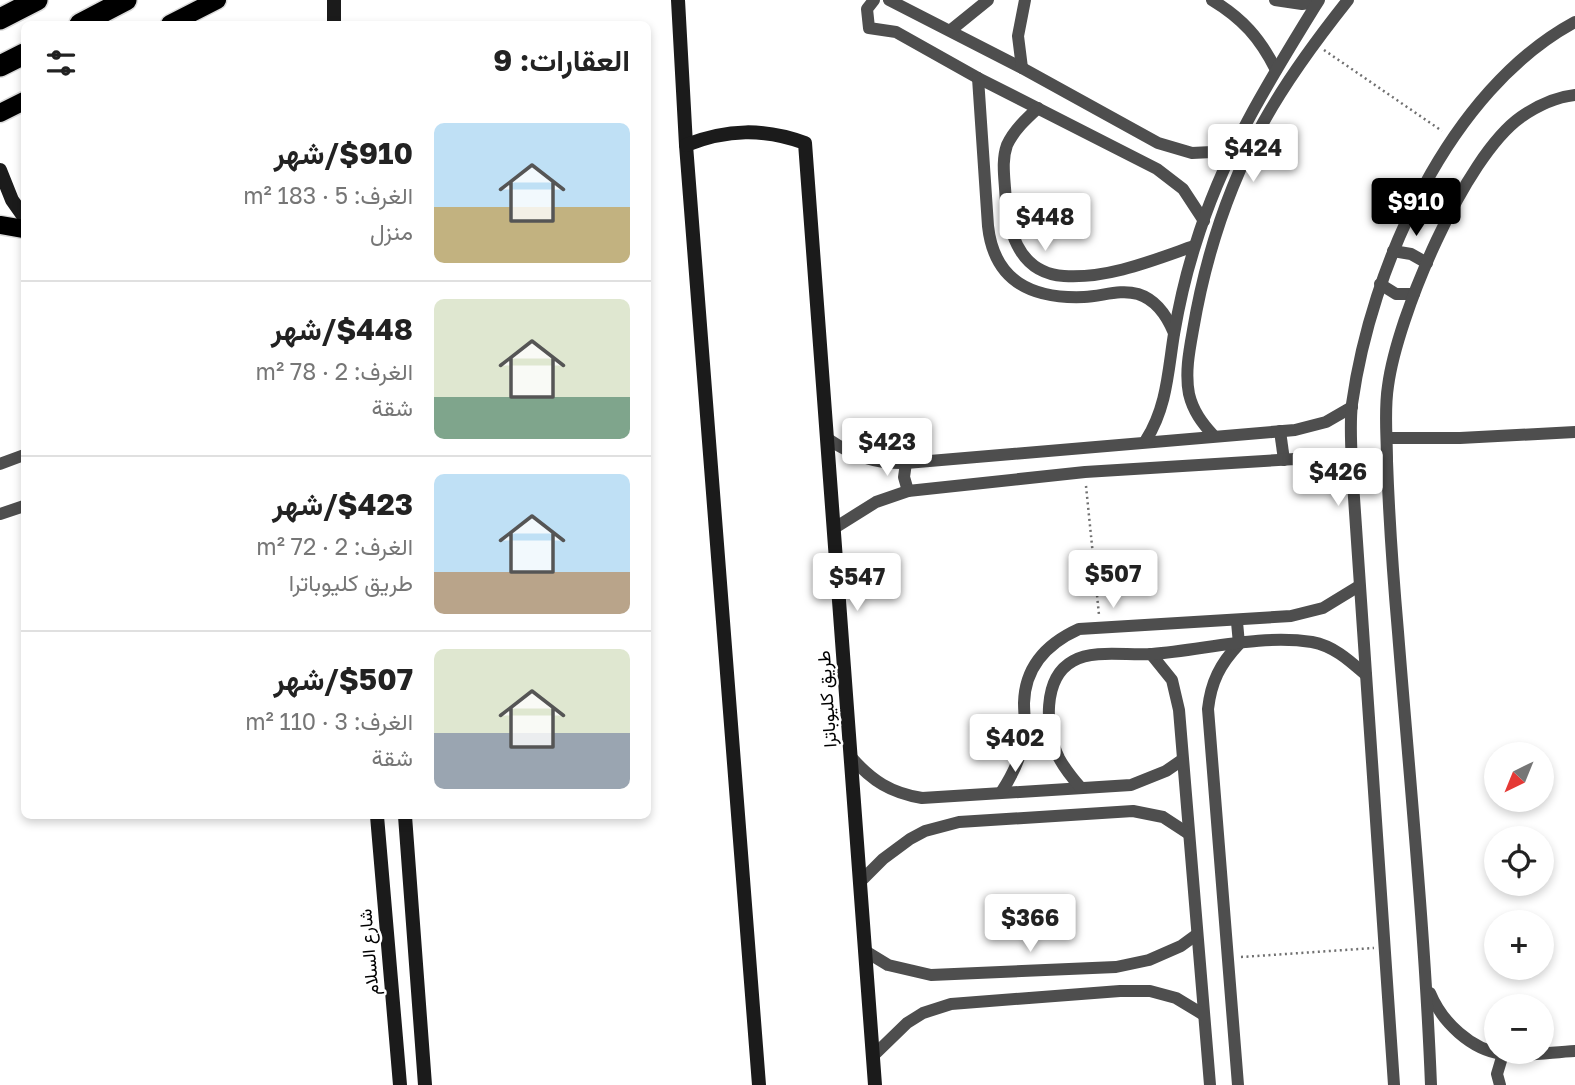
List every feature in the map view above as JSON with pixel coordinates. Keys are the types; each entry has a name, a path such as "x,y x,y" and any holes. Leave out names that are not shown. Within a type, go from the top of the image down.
{"highway":[{"path":"0,19 37,0"},
{"path":"86,21 126,0"},
{"path":"0,66 21,56"}],"main road":[{"path":"176,21 217,0"},
{"path":"334,0 334,21"},
{"path":"678,0 686,145 759,1085"},
{"path":"0,113 21,102"},
{"name":"طريق كليوباترا","path":"686,145 715,135 745,131 776,134 805,143 875,1085"},
{"path":"0,170 12,200 21,213"},
{"path":"0,225 21,228"},
{"name":"شارع السلام","path":"377,819 400,1085"},
{"path":"405,819 425,1085"}],"street":[{"path":"874,0 867,9 866,19 870,28 895,32 978,78 1147,163 1176,181 1204,221"},
{"path":"889,0 951,30 1158,143 1192,153 1232,151"},
{"path":"951,30 988,0"},
{"path":"1022,68 1018,36 1025,0"},
{"path":"1212,0 1251,29 1265,47 1276,70"},
{"path":"1275,0 1302,4 1318,1"},
{"path":"1213,435 1193,407 1188,383 1188,359 1199,295 1217,230 1244,159 1263,122 1348,0"},
{"path":"1146,440 1163,403 1168,383 1174,333 1194,246 1244,123 1318,1"},
{"path":"1394,1085 1353,483 1352,407 1359,363 1380,284 1393,251 1413,209 1454,139 1471,113 1511,69 1534,49 1575,22"},
{"path":"978,78 990,247 999,266 1014,281 1049,295 1086,297 1124,292 1140,295 1156,304 1167,317 1174,333"},
{"path":"1431,1085 1427,985 1388,515 1387,388 1391,366 1414,294 1471,177 1501,136 1520,117 1545,104 1575,94"},
{"path":"1038,108 1012,136 1004,158 1009,229 1016,246 1028,262 1044,272 1063,276 1082,275 1140,265 1194,246"},
{"path":"1147,163 1158,143"},
{"path":"1393,251 1411,254 1427,263"},
{"path":"1380,284 1396,294 1414,294"},
{"path":"1168,383 1188,383"},
{"path":"828,439 857,456 881,462 906,463 1146,440 1280,431 1317,425 1352,407"},
{"path":"1280,431 1284,460"},
{"path":"1387,438 1460,438 1575,432"},
{"path":"0,464 21,457"},
{"path":"833,529 876,502 908,491 1085,472 1309,460 1323,464 1353,483"},
{"path":"906,463 904,477 908,491"},
{"path":"0,514 21,507"},
{"path":"1002,791 1022,749 1028,678 1039,656 1057,639 1079,629 1237,622 1307,613 1339,600 1359,586"},
{"path":"1237,622 1239,643 1216,673 1208,709 1238,1085"},
{"path":"1081,788 1063,765 1052,737 1049,718 1053,682 1062,669 1074,659 1287,640 1314,643 1344,656 1366,675"},
{"path":"1151,654 1172,680 1177,692 1210,1085"},
{"path":"851,757 881,786 901,795 939,798 1002,791 1130,785 1182,760"},
{"path":"1130,785 1133,811"},
{"path":"860,882 896,849 925,831 944,825 1133,811 1163,817 1189,834"},
{"path":"865,951 888,965 931,975 1116,967 1167,953 1196,935"},
{"path":"1427,985 1447,1021 1462,1036 1484,1047"},
{"path":"873,1056 907,1023 923,1013 951,1004 1150,991 1176,998 1204,1015"},
{"path":"1554,1052 1575,1051"},
{"path":"1500,1064 1497,1074 1500,1085"}],"path":[{"path":"1315,44 1454,139"},
{"path":"1085,472 1100,628"},
{"path":"1227,958 1384,947"}]}
